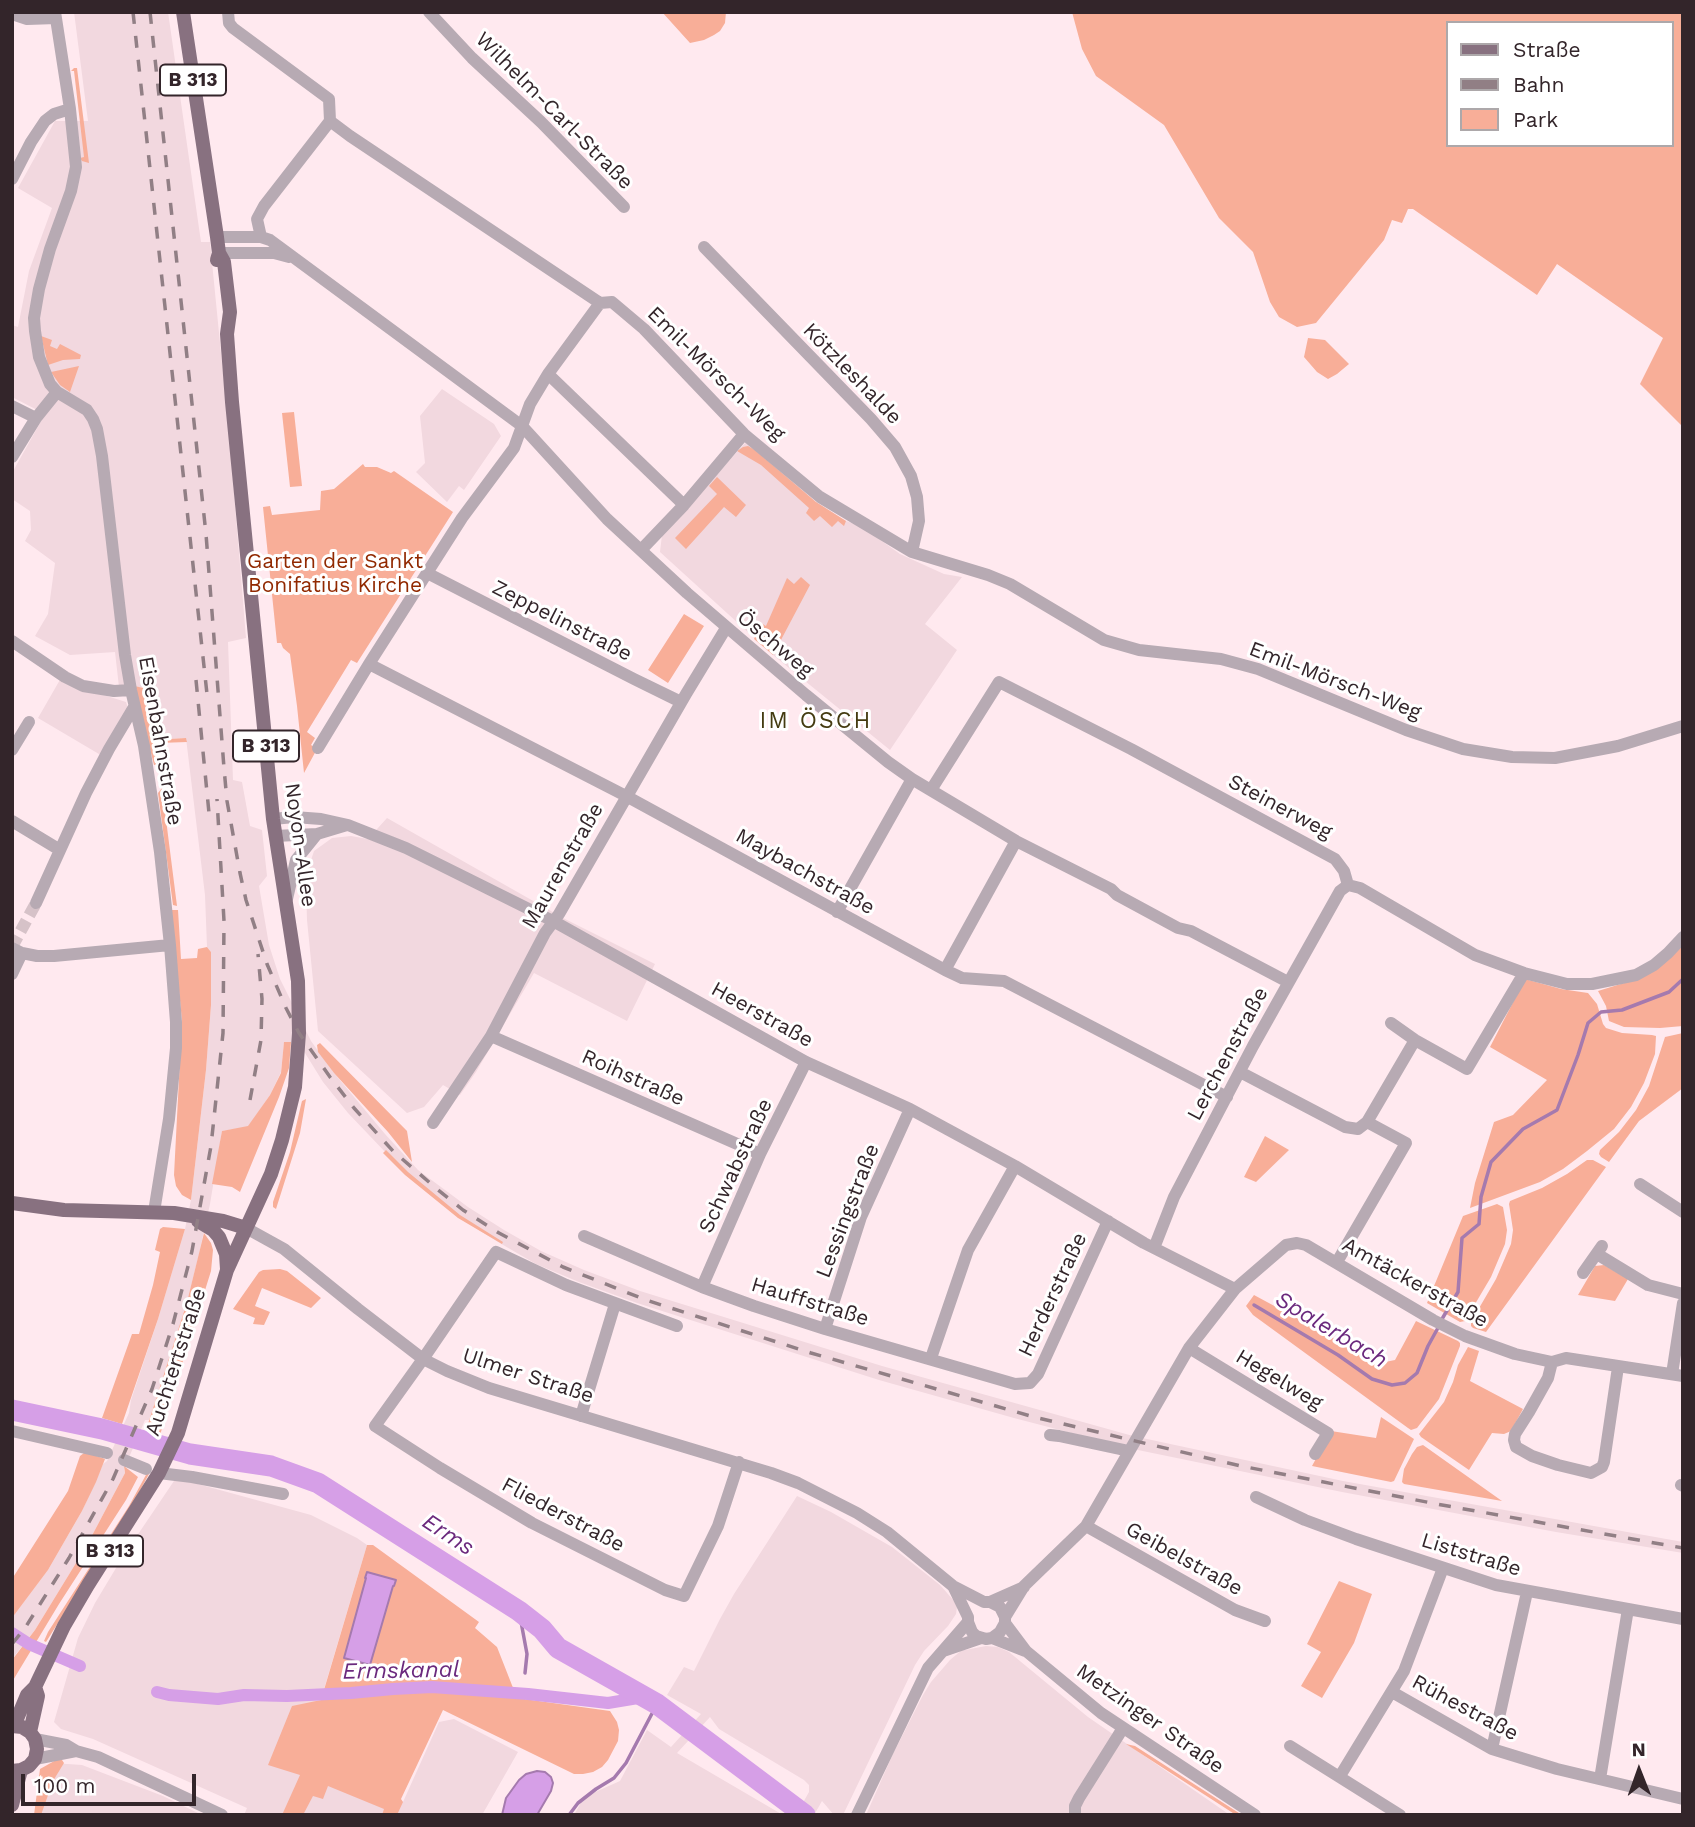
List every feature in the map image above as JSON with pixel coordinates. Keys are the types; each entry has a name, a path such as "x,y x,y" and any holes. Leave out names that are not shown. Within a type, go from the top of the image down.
{"main road":[{"name":"Noyon-Allee","path":"183,12 219,253 216,263 221,312 228,334 243,529 273,819 298,981 299,1032 295,1087 271,1174 246,1228"},
{"name":"Ulmer Straße","path":"12,1203 64,1210 187,1215 246,1228"},
{"path":"187,1215 213,1230 219,1237 226,1254 227,1270"},
{"name":"Auchtertstraße","path":"13,1726 57,1640 178,1433 227,1270 246,1228"},
{"name":"Auchtertstraße","path":"35,1687 38,1696 32,1735 37,1749 35,1759"},
{"path":"13,1726 22,1727 32,1735"},
{"path":"12,1805 16,1770 28,1767 35,1759"}],"street":[{"path":"217,237 261,237 257,219 264,206 330,121 329,99 233,28 229,23 228,12"},
{"name":"Wilhelm-Carl-Straße","path":"429,12 472,58 541,122 624,207"},
{"path":"12,178 45,121 54,114 70,109 55,15 27,19 15,14"},
{"name":"Eisenbahnstraße","path":"70,109 76,167 37,299 34,331 39,357 50,384 57,392 86,411 97,429 123,645 150,778 161,860 176,1021 169,1119 154,1212"},
{"name":"Emil-Mörsch-Weg","path":"330,121 600,303 612,302 643,329 744,434 820,497 912,552 1010,584 1104,640 1139,650 1221,659 1254,668 1405,730 1463,749 1512,757 1555,758 1618,746 1683,726"},
{"name":"Öschweg","path":"261,237 270,240 522,426 607,519 726,628 888,762 1016,841 1111,889 1117,895 1178,928 1191,931 1288,982"},
{"name":"Kötzleshalde","path":"704,247 895,447 911,476 918,497 919,522 912,552"},
{"name":"Öschweg","path":"219,253 274,253 293,258"},
{"path":"318,748 462,518 514,448 530,404 548,373 600,303"},
{"path":"548,373 684,505"},
{"path":"12,457 36,418 57,392"},
{"path":"12,406 36,418"},
{"path":"641,550 684,505 744,434"},
{"name":"Zeppelinstraße","path":"427,573 681,702"},
{"name":"Maurenstraße","path":"433,1123 491,1036 545,933 586,869 726,628"},
{"path":"12,641 83,686 114,691 131,690"},
{"name":"Maybachstraße","path":"369,664 626,796 945,970 962,978 1004,981 1227,1097"},
{"name":"Steinerweg","path":"931,790 999,682 1110,738 1324,853 1341,865 1348,885"},
{"path":"36,903 92,781 134,706"},
{"path":"12,750 29,722"},
{"path":"837,912 912,779"},
{"name":"Heerstraße","path":"273,819 321,819 348,825 402,846 553,921 806,1062 910,1109 1015,1166 1154,1248"},
{"path":"12,821 60,850"},
{"path":"275,836 317,834 348,825"},
{"path":"286,902 296,860 317,834"},
{"path":"945,970 1016,841"},
{"path":"1348,885 1360,888 1475,955 1524,973 1567,984 1592,984 1636,975 1654,965 1683,937"},
{"name":"Lerchenstraße","path":"1154,1248 1174,1197 1288,982 1340,891 1348,885"},
{"path":"12,974 17,950 37,956 54,956 170,945"},
{"path":"1391,1023 1415,1040 1467,1069 1524,973"},
{"name":"Roihstraße","path":"491,1036 760,1154"},
{"path":"1240,1072 1345,1127 1358,1129 1367,1122 1415,1040"},
{"name":"Schwabstraße","path":"702,1287 760,1154 806,1062"},
{"name":"Lessingstraße","path":"825,1329 861,1217 910,1109"},
{"path":"1337,1262 1406,1143 1367,1122"},
{"path":"930,1358 968,1250 1015,1166"},
{"path":"1640,1184 1683,1212"},
{"name":"Herderstraße","path":"1030,1383 1038,1374 1108,1221"},
{"name":"Ulmer Straße","path":"246,1228 284,1249 424,1359 470,1382 739,1462 798,1483 857,1513 887,1532 953,1586 1000,1607 1005,1620"},
{"name":"Hauffstraße","path":"584,1236 702,1287 754,1306 1015,1384 1030,1383"},
{"name":"Amtäckerstraße","path":"1024,1586 1086,1526 1189,1348 1235,1289 1286,1245 1306,1245 1439,1323 1465,1336 1515,1354 1552,1362 1566,1358 1678,1375"},
{"path":"1154,1248 1235,1289"},
{"path":"1583,1273 1599,1250 1648,1285 1683,1294"},
{"path":"424,1359 496,1252 566,1285 677,1326"},
{"path":"1678,1375 1683,1303"},
{"path":"581,1416 615,1304"},
{"name":"Hegelweg","path":"1189,1348 1328,1433 1315,1454"},
{"name":"Fliederstraße","path":"424,1359 375,1426 532,1523 664,1590 684,1596 718,1526 739,1462"},
{"path":"1552,1362 1548,1378 1516,1434 1516,1447 1532,1456 1591,1473 1602,1467 1604,1462 1618,1367"},
{"path":"12,1431 107,1453"},
{"path":"1050,1436 1129,1451"},
{"path":"124,1460 192,1477 283,1494"},
{"name":"Liststraße","path":"1256,1497 1305,1520 1373,1545 1496,1585 1683,1619"},
{"name":"Geibelstraße","path":"1086,1526 1235,1610 1265,1621"},
{"path":"1340,1776 1404,1671 1443,1568"},
{"name":"Ulmer Straße","path":"953,1586 972,1632 986,1638"},
{"path":"858,1815 928,1668 968,1619 974,1607 1024,1586"},
{"path":"943,1651 1000,1632 1024,1586"},
{"path":"1492,1749 1527,1592"},
{"path":"1600,1779 1629,1609"},
{"name":"Metzinger Straße","path":"1005,1620 1026,1651 1101,1713 1255,1815"},
{"name":"Metzinger Straße","path":"986,1638 1026,1651"},
{"name":"Rühestraße","path":"1392,1692 1492,1749 1558,1769 1683,1798"},
{"path":"1075,1815 1079,1798 1123,1728"},
{"path":"32,1735 98,1757 222,1815"},
{"path":"1290,1746 1400,1815"},
{"path":"35,1759 76,1751"}],"shaded area":[{"path":"74,12 168,12 201,242 210,242 230,444 246,638 228,642 233,780 242,782 250,826 262,830 267,876 259,886 269,945 280,979 311,1041 334,1073 418,1170 504,1230 541,1251 584,1270 640,1291 882,1366 1133,1436 1343,1481 1683,1542 1683,1553 1342,1492 1133,1449 879,1380 579,1282 536,1264 498,1242 458,1217 408,1176 348,1113 323,1082 292,1032 291,1042 284,1043 281,1072 270,1095 248,1127 222,1131 210,1204 187,1302 149,1420 145,1420 124,1469 125,1473 87,1545 35,1630 12,1659 12,1618 48,1570 107,1461 129,1413 158,1319 191,1200 211,1005 211,952 207,947 205,895 186,738 152,740 144,687 119,687 115,652 70,655 35,636 48,614 55,563 25,541 31,530 30,511 12,499 12,473 45,414 12,397 12,325 18,327 29,271 52,208 18,188 55,121 88,121"},
{"path":"442,389 494,424 501,436 464,490 459,486 447,502 416,472 425,463 420,416"},
{"path":"746,442 816,502 846,521 861,526 900,554 944,574 962,577 925,624 957,650 890,750 773,655 660,552 662,535"},
{"path":"61,678 126,702 128,708 104,757 38,718"},
{"path":"387,818 565,919 655,964 627,1021 534,973 460,1095 443,1085 424,1107 407,1113 318,1031 307,920 306,885 314,851 332,838 351,836 368,839"},
{"path":"176,1478 311,1515 367,1545 321,1699 303,1772 403,1802 439,1722 454,1719 518,1752 482,1815 244,1815 247,1808 93,1739 61,1729 54,1722 78,1638 95,1603"},
{"path":"797,1496 892,1547 940,1585 957,1607 948,1626 924,1651 915,1665 843,1815 834,1815 822,1801 814,1815 796,1815 809,1792 809,1785 719,1729 710,1717 677,1753 783,1815 574,1815 584,1797 620,1781 647,1730 671,1747 701,1714 667,1695 684,1667 694,1671 734,1594"},
{"path":"367,1572 396,1580 370,1665 344,1658"},
{"path":"986,1646 1009,1652 1088,1717 1230,1815 866,1815 892,1756 931,1682 963,1649"},
{"path":"53,1763 82,1765 163,1796 202,1815 38,1815"},
{"path":"545,1772 553,1783 537,1815 502,1815 506,1798 519,1780 526,1774"}],"green space":[{"path":"662,12 726,12 725,23 720,31 704,40 690,43"},
{"path":"1072,12 1683,12 1683,427 1640,384 1663,338 1557,264 1537,295 1413,209 1408,209 1402,223 1392,220 1384,240 1316,323 1297,327 1279,317 1270,302 1253,252 1219,218 1164,125 1096,76 1082,49"},
{"path":"77,68 89,163 80,158 84,157 74,71 71,71"},
{"path":"41,336 52,340 50,346 57,349 60,344 81,355 80,359 63,360 48,365"},
{"path":"1308,338 1325,340 1349,364 1328,379 1317,372 1304,357"},
{"path":"79,366 70,392 60,385 51,372"},
{"path":"294,412 302,486 290,487 282,413"},
{"path":"748,446 816,502 846,521 844,526 838,521 832,527 820,516 814,521 806,513 809,508 761,465 737,451"},
{"name":"Garten der Sankt Bonifatius Kirche","path":"363,464 365,467 377,467 391,473 394,471 453,512 357,663 351,660 307,732 315,738 311,745 317,749 304,773 290,654 281,643 277,643 263,507 270,506 272,515 320,510 321,491 334,489"},
{"path":"717,477 746,505 736,517 724,507 686,549 675,538 717,494 709,486"},
{"path":"801,577 810,585 773,655 754,639 761,623 766,626 787,578 794,584"},
{"path":"684,614 704,626 668,683 648,670"},
{"path":"134,686 144,688 152,740 186,738 187,742 159,743 162,764 154,765"},
{"path":"162,788 177,906 173,905 158,793"},
{"path":"171,910 178,910 181,959 197,958 198,949 207,947 211,952 211,1005 206,1070 191,1200 182,1195 176,1186 174,1175 182,1021"},
{"path":"1683,943 1683,1026 1624,1027 1609,1021 1606,1006 1598,991 1637,979"},
{"path":"1525,979 1588,993 1597,1004 1606,1028 1622,1033 1656,1036 1655,1054 1631,1107 1614,1129 1563,1169 1540,1182 1470,1208 1494,1122 1513,1115 1547,1080 1490,1047"},
{"path":"1683,1033 1683,1088 1639,1121 1609,1162 1601,1157 1600,1150 1636,1110 1649,1086 1665,1037"},
{"path":"284,1042 291,1042 289,1068 240,1192 232,1187 212,1184 222,1131 248,1126 270,1095 281,1073"},
{"path":"320,1043 407,1131 412,1162 334,1073 318,1052 317,1045"},
{"path":"306,1099 300,1133 276,1209 273,1202 290,1152 302,1101"},
{"path":"1265,1136 1289,1150 1256,1182 1244,1177"},
{"path":"386,1150 460,1215 503,1242 502,1244 458,1218 405,1175 383,1153"},
{"path":"1587,1160 1606,1167 1486,1332 1473,1328 1471,1322 1496,1279 1511,1244 1513,1230 1510,1201 1542,1188"},
{"path":"1497,1204 1503,1207 1507,1230 1505,1244 1491,1277 1465,1321 1460,1322 1427,1303 1463,1216"},
{"path":"160,1229 185,1229 122,1424 102,1418 132,1334 139,1334 153,1285 160,1252 155,1250"},
{"path":"204,1233 213,1250 211,1271 160,1435 146,1430 187,1302"},
{"path":"1604,1265 1628,1279 1615,1301 1578,1295 1595,1266"},
{"path":"280,1269 287,1271 321,1298 311,1308 262,1288 255,1306 270,1312 264,1325 253,1324 255,1318 233,1309 259,1272"},
{"path":"1254,1295 1380,1363 1395,1360 1416,1321 1458,1341 1460,1346 1439,1399 1417,1428 1411,1430 1253,1315 1246,1306"},
{"path":"1468,1347 1479,1351 1470,1381 1523,1409 1511,1431 1504,1434 1492,1433 1469,1470 1419,1434 1444,1402"},
{"path":"1381,1417 1414,1439 1394,1481 1312,1466 1331,1431 1376,1438"},
{"path":"1423,1445 1502,1501 1404,1484 1404,1469 1417,1447"},
{"path":"84,1453 105,1459 96,1482 48,1570 12,1618 12,1579 68,1491 80,1456"},
{"path":"124,1466 138,1477 12,1682 12,1660 35,1630 87,1545 125,1473"},
{"path":"147,1473 149,1474 131,1507 46,1642 44,1641 129,1506"},
{"path":"367,1545 373,1545 479,1622 475,1628 497,1647 517,1698 610,1711 617,1722 618,1741 602,1767 593,1772 574,1774 443,1710 401,1799 403,1802 397,1815 382,1815 384,1809 328,1786 323,1799 313,1796 303,1815 282,1815 300,1775 268,1765 292,1706 321,1700"},
{"path":"1339,1581 1372,1594 1354,1643 1322,1698 1301,1686 1321,1652 1307,1644"},
{"path":"1126,1744 1135,1746 1242,1815 1236,1815"},
{"path":"56,1760 62,1760 64,1763 53,1781 41,1815 34,1815 40,1769"}],"waterway":[{"name":"Spalerbach","path":"1442,1319 1458,1292 1462,1238 1479,1224 1481,1197 1491,1162 1523,1129 1557,1110 1588,1023 1601,1012 1622,1010 1669,992 1683,979"},
{"name":"Spalerbach","path":"1254,1305 1338,1355 1372,1379 1392,1385 1405,1383 1417,1373 1439,1326"},
{"name":"Erms","path":"12,1410 102,1429 190,1454 271,1466 318,1483 519,1611 542,1629 558,1648 657,1704 805,1815"},
{"path":"519,1611 527,1654 525,1673"},
{"name":"Ermskanal","path":"12,1633 29,1644 80,1666"},
{"name":"Ermskanal","path":"157,1692 218,1699 244,1695 287,1696 432,1687 608,1703 644,1697"},
{"path":"569,1815 578,1803 614,1778 626,1763 657,1704"}],"tunnel":[{"path":"12,947 36,903"}],"railway":[{"path":"133,12 207,694"},
{"path":"150,12 206,534 227,801 240,873 267,964 299,1033 354,1108 393,1151 463,1210 499,1233 563,1267 646,1300 811,1353 1034,1417 1241,1466 1683,1548"},
{"path":"196,680 209,813"},
{"path":"12,1644 69,1558 113,1479 152,1389 192,1251 211,1146 223,1033 224,921 217,799"},
{"path":"250,1100 261,1040 262,999 258,954"}],"district":[{"name":"IM ÖSCH","path":"816,721"}]}
